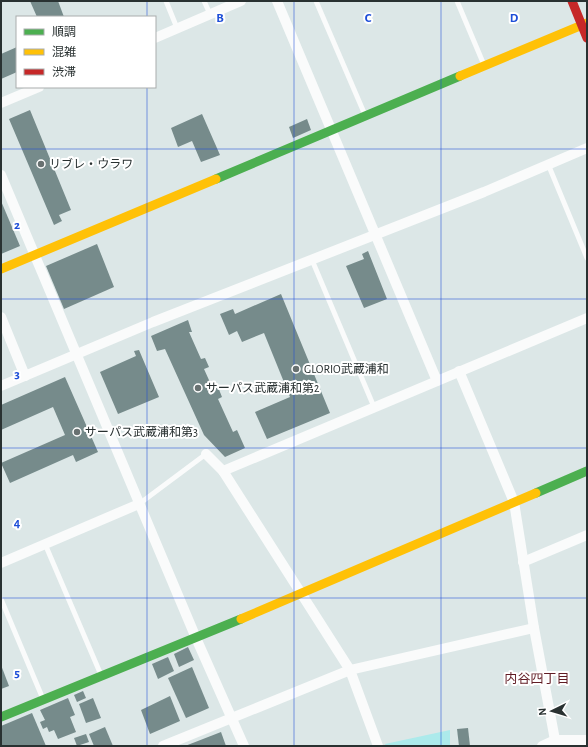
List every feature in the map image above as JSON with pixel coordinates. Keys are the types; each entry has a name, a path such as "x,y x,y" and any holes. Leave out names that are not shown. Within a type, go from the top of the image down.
{"street":[{"path":"156,38 241,1"},
{"path":"277,1 437,381"},
{"path":"572,1 584,24 587,38"},
{"path":"1,269 584,24"},
{"path":"1,103 37,88"},
{"path":"1,386 76,354 484,192 587,148"},
{"path":"1,175 196,638 244,746"},
{"path":"1,317 25,376"},
{"path":"223,471 587,318"},
{"path":"459,372 514,502 534,628 555,740"},
{"path":"206,454 223,471 350,670 378,746"},
{"path":"1,717 302,594 587,471"},
{"path":"2,560 45,544 139,504"},
{"path":"524,562 587,535"},
{"path":"163,746 231,717 350,670 534,628"},
{"path":"542,746 555,740 574,742 587,740"}],"lane":[{"path":"166,1 177,28"},
{"path":"204,1 210,14"},
{"path":"316,1 366,116"},
{"path":"457,1 484,66"},
{"path":"548,164 587,258"},
{"path":"312,260 374,407"},
{"path":"139,504 206,454"},
{"path":"45,544 101,676"},
{"path":"1,599 43,700"}],"shaded area":[{"path":"450,730 450,746 386,746 385,744"}],"building":[{"path":"30,1 58,1 64,16 37,16"},
{"path":"16,47 16,72 1,79 1,54"},
{"name":"リブレ・ウラワ","path":"30,110 71,210 59,215 62,221 54,225 9,119"},
{"path":"202,114 220,155 201,162 192,141 178,147 171,128"},
{"path":"307,119 311,130 293,138 289,127"},
{"path":"1,201 20,246 1,254"},
{"path":"97,244 114,287 64,309 46,266"},
{"path":"368,251 387,299 364,308 346,266 364,259 362,254"},
{"name":"GLORIO武蔵浦和","path":"281,294 330,413 267,439 255,412 290,397 264,333 242,342 237,331 229,335 220,314 233,309 235,314"},
{"name":"サーパス武蔵浦和第2","path":"188,320 192,332 189,332 201,359 205,358 209,367 204,369 213,389 218,387 222,397 218,399 233,432 237,430 245,448 225,457 204,435 165,349 157,351 151,336"},
{"path":"139,350 159,397 118,414 100,372 136,356 134,351"},
{"name":"サーパス武蔵浦和第3","path":"65,377 98,452 76,462 73,455 10,483 1,463 65,435 53,407 1,430 1,405"},
{"path":"188,647 194,660 179,667 174,654"},
{"path":"168,657 174,671 158,679 152,664"},
{"path":"1,665 9,686 1,689"},
{"path":"192,667 209,708 186,718 168,678"},
{"path":"83,691 86,698 77,702 74,695"},
{"path":"170,696 180,721 150,734 141,710"},
{"path":"68,698 75,715 70,717 76,732 58,739 54,730 49,732 47,727 43,729 40,722 45,720 40,710"},
{"path":"93,698 101,718 86,723 79,704"},
{"path":"32,713 46,746 1,746 1,726"},
{"path":"105,727 113,746 94,746 89,734"},
{"path":"468,728 470,746 459,746 457,729"},
{"path":"221,732 226,746 185,746"},
{"path":"86,734 89,742 77,746 74,738"}],"traffic: fast":[{"path":"216,179 460,76"},
{"path":"536,493 587,471"},
{"path":"1,717 241,619"}],"traffic: slow":[{"path":"460,76 587,23"},
{"path":"1,269 216,179"},
{"path":"241,619 536,493"}],"traffic: jam":[{"path":"572,1 587,38"}],"place":[{"name":"リブレ・ウラワ","path":"41,164"},
{"name":"GLORIO武蔵浦和","path":"296,369"},
{"name":"サーパス武蔵浦和第2","path":"198,388"},
{"name":"サーパス武蔵浦和第3","path":"77,432"}],"district":[{"name":"内谷四丁目","path":"537,678"}]}
